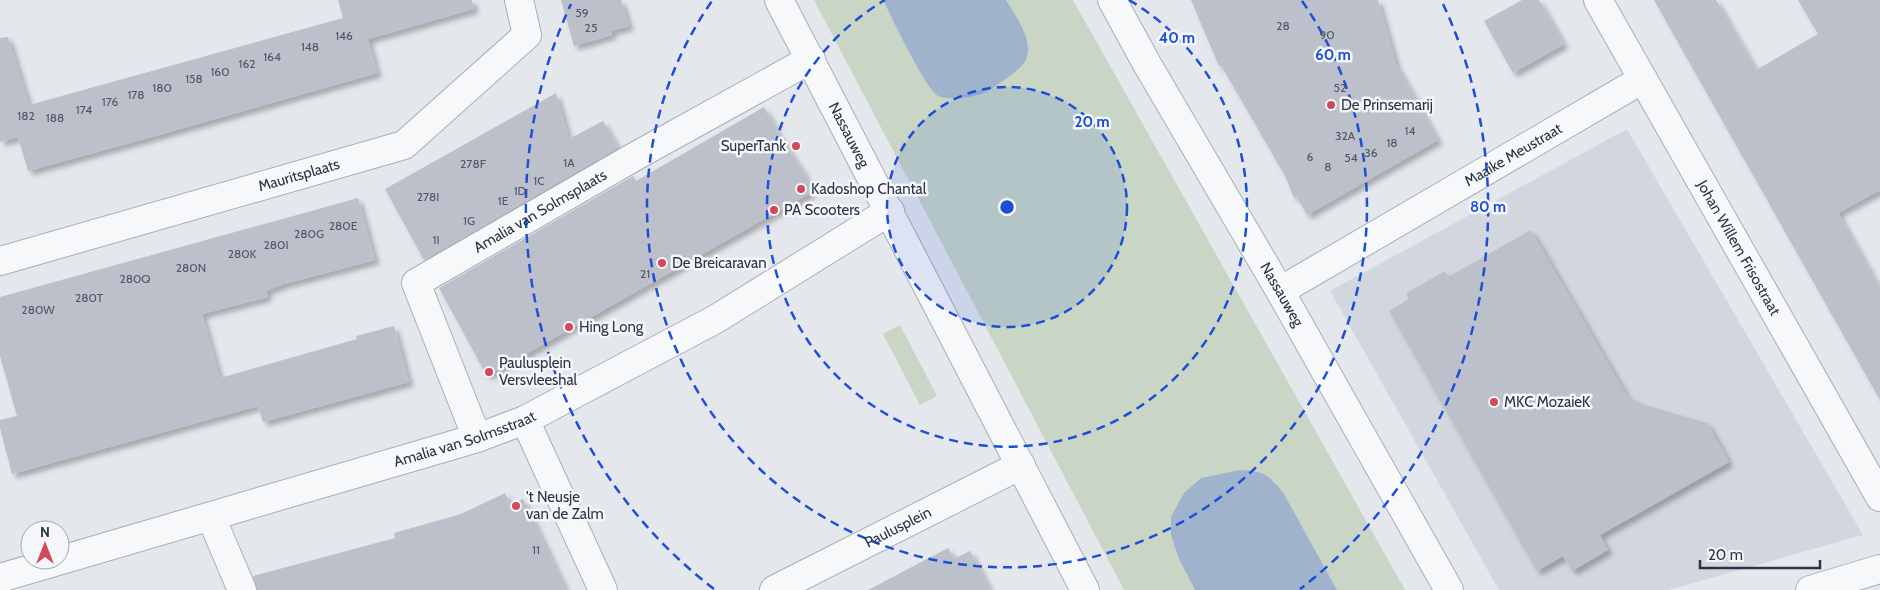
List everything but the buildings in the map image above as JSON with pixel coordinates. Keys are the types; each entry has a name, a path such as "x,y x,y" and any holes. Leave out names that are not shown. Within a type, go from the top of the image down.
{"street":[{"name":"Mauritsplaats","path":"0,260 404,145 528,35 519,0"},
{"name":"Nassauweg","path":"779,0 1085,590"},
{"name":"Nassauweg","path":"1112,0 1147,64 1280,291 1449,590"},
{"name":"Johan Willem Frisostraat","path":"1598,0 1880,497"},
{"name":"Amalia van Solmsplaats","path":"477,438 416,283 634,157 810,59"},
{"name":"Maaike Meustraat","path":"1280,291 1643,79"},
{"name":"Amalia van Solmsstraat","path":"0,578 477,438 525,420 716,319 890,211"},
{"path":"525,420 602,590"},
{"name":"Paulusplein","path":"774,590 1021,465"},
{"path":"211,516 242,590"},
{"path":"1810,590 1880,569"}],"shaded area":[{"path":"1627,129 1863,535 1669,590 1499,590 1330,291"}],"green space":[{"path":"814,0 883,0 925,81 1024,32 1006,0 1073,0 1405,590 1337,590 1274,480 1239,470 1201,478 1184,493 1179,505 1171,535 1178,557 1195,590 1124,590"},
{"path":"900,325 937,396 920,405 883,334"}],"water":[{"path":"883,0 1006,0 1026,37 1028,52 1026,60 1013,73 984,93 961,98 938,96 917,67"},
{"path":"1239,470 1254,471 1265,475 1279,487 1337,590 1195,590 1178,557 1171,535 1171,517 1184,493 1201,478"}],"place":[{"name":"De Prinsemarij","path":"1331,105"},
{"name":"SuperTank","path":"796,146"},
{"name":"Kadoshop Chantal","path":"801,189"},
{"name":"PA Scooters","path":"774,210"},
{"name":"De Breicaravan","path":"662,263"},
{"name":"Hing Long","path":"569,327"},
{"name":"Paulusplein Versvleeshal","path":"489,372"},
{"name":"MKC MozaieK","path":"1494,402"},
{"name":"'t Neusje van de Zalm","path":"516,506"}]}
